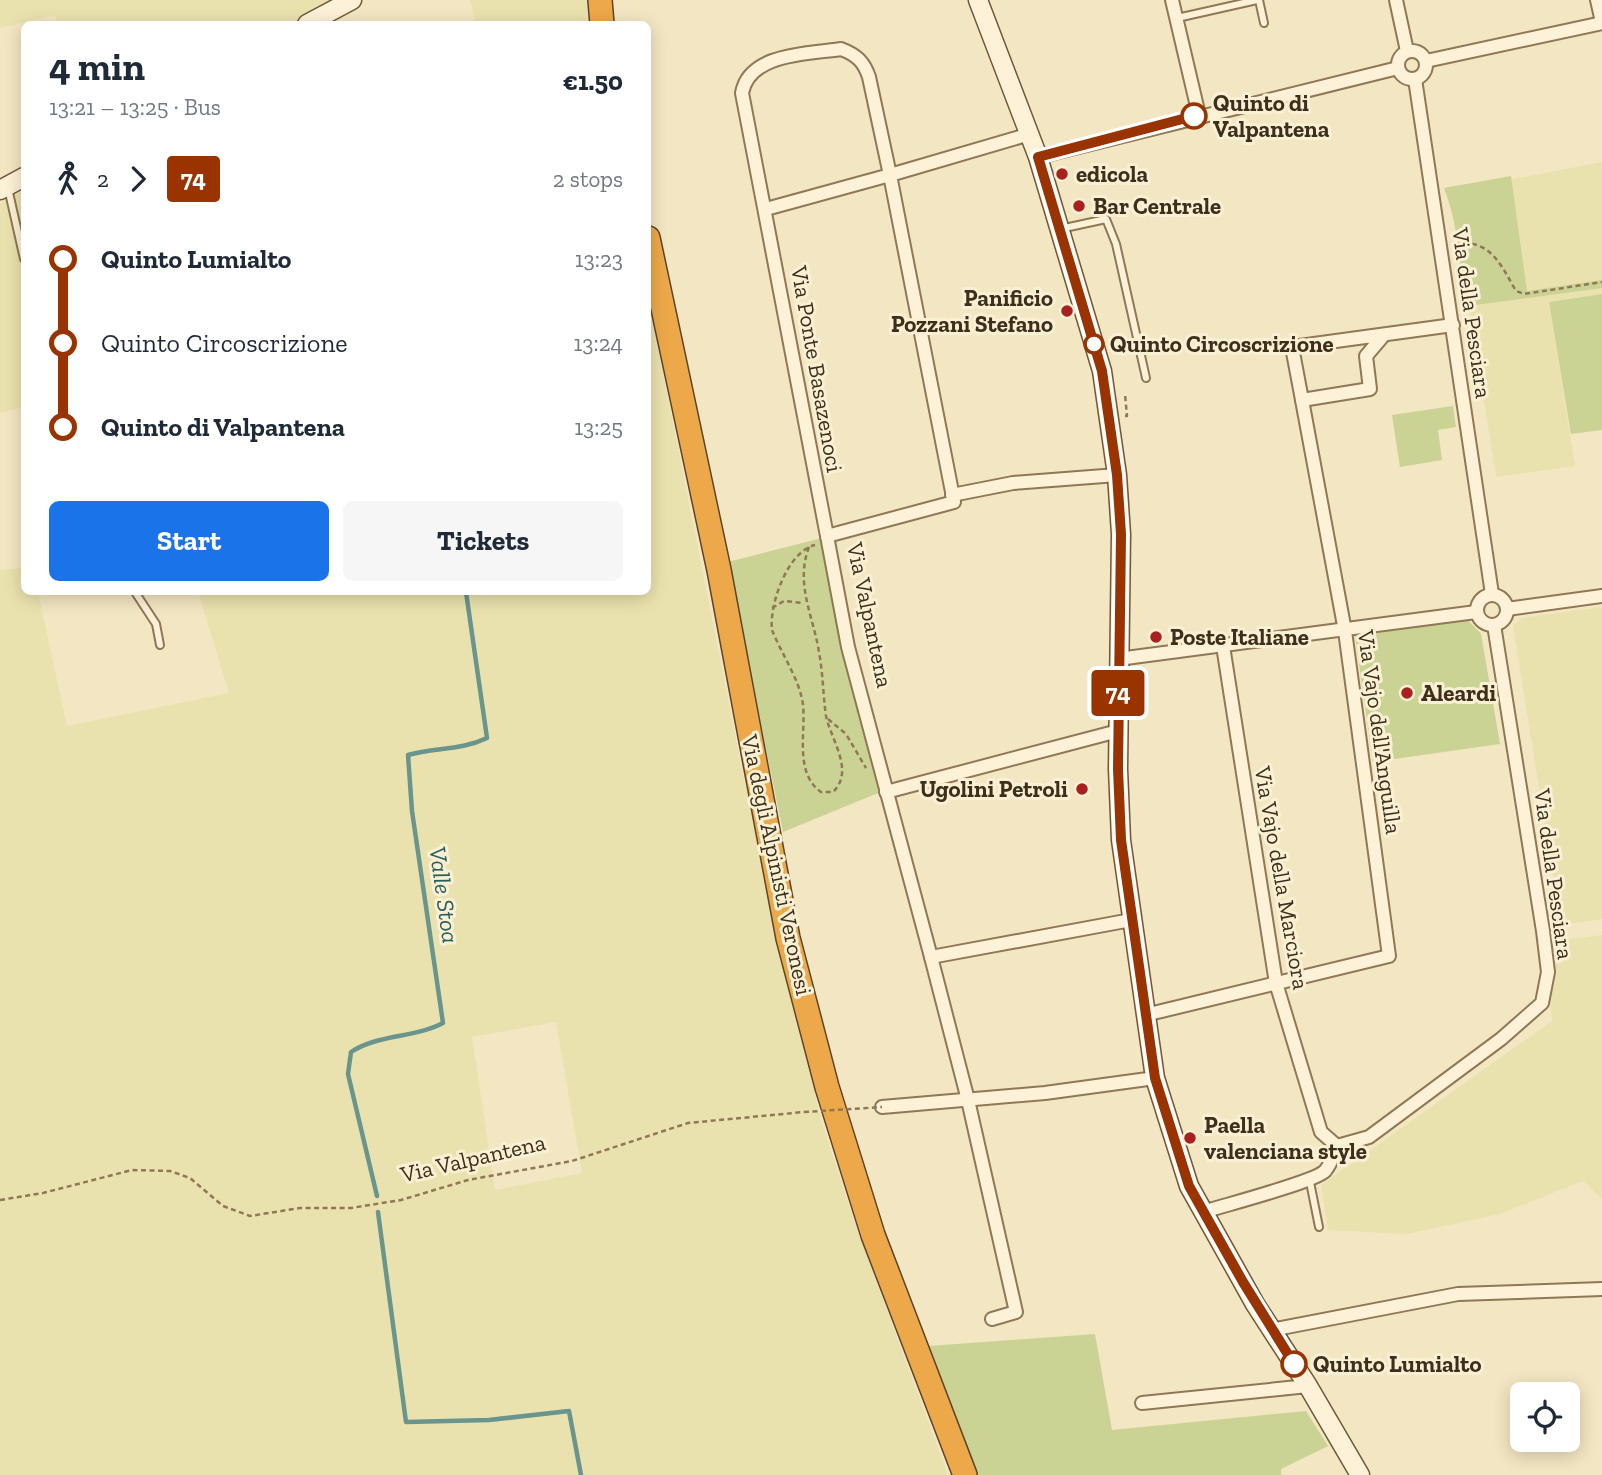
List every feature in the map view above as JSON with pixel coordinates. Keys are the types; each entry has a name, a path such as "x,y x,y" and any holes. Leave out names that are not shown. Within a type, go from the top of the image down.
{"highway":[{"path":"600,0 603,21"},
{"name":"Via degli Alpinisti Veronesi","path":"651,252 719,570 788,938 827,1087 873,1235 965,1475"}],"street":[{"path":"313,21 352,0"},
{"path":"978,0 1038,157 1102,371 1117,475 1121,534 1118,659 1121,840 1155,1078 1174,1144 1203,1213 1360,1475"},
{"path":"1172,0 1199,115"},
{"path":"1396,0 1407,51"},
{"path":"1426,61 1602,23 1597,0"},
{"name":"Via Ponte Basazenoci","path":"828,539 743,93 747,76 766,63 841,50 859,58 869,77 890,175"},
{"path":"1407,51 1417,51 1426,61 1423,74 1415,79 1406,78 1398,68 1400,56 1407,51"},
{"path":"1038,157 1199,115 1398,68"},
{"name":"Via della Pesciara","path":"1415,79 1492,594"},
{"path":"766,209 1030,134"},
{"path":"890,175 952,495"},
{"path":"4,188 21,179"},
{"name":"Via Vajo dell'Anguilla","path":"1276,983 1389,956 1345,631 1292,347 1453,325"},
{"path":"1302,400 1370,389 1366,362 1369,349 1383,336"},
{"path":"1344,340 1356,346 1366,362"},
{"name":"Via Valpantena","path":"992,1319 1016,1312 968,1100 849,647 828,539 954,502 952,495 1013,483 1117,475"},
{"path":"1492,594 1501,597 1507,609 1505,618 1494,625 1484,623 1476,612 1480,600 1492,594"},
{"path":"1507,609 1602,596"},
{"path":"1118,659 1476,612"},
{"name":"Via della Pesciara","path":"1337,1146 1370,1137 1501,1039 1542,1003 1548,972 1543,930 1494,625"},
{"name":"Via Vajo della Marciora","path":"1223,646 1276,983 1321,1132 1337,1146"},
{"path":"886,792 1118,731"},
{"path":"931,957 1131,920"},
{"path":"1144,1014 1276,983"},
{"path":"882,1107 1058,1092 1155,1078"},
{"path":"1203,1213 1293,1184 1310,1182 1325,1171 1337,1146"},
{"path":"1271,1330 1458,1294 1602,1289"},
{"path":"1142,1403 1308,1385"}],"lane":[{"path":"1176,18 1258,0 1264,23"},
{"path":"4,188 21,248"},
{"path":"1060,229 1106,219 1116,244 1146,378"},
{"path":"137,595 156,624 160,645"},
{"path":"1310,1182 1319,1227"}],"path":[{"path":"1441,245 1465,242 1490,251 1505,268 1517,291 1524,294 1602,282"},
{"path":"809,547 803,576 807,606 820,655 827,719 842,770 836,790 827,793 817,788 804,764 801,696 772,630 772,609 789,569 804,548 828,539"},
{"path":"772,609 783,601 794,600 807,606"},
{"path":"827,719 846,734 866,768 882,774"},
{"name":"Via Valpantena","path":"0,1200 43,1193 132,1170 170,1171 190,1178 223,1206 250,1216 300,1208 351,1208 401,1200 468,1180 572,1161 688,1123 882,1107"}],"shaded area":[{"path":"0,0 338,0 299,21 57,21 55,15 0,28"},
{"path":"470,0 588,0 592,21 475,21"},
{"path":"1602,162 1602,294 1549,302 1575,466 1496,477 1451,191"},
{"path":"21,192 21,408 0,413 0,203"},
{"path":"651,312 744,779 821,1120 855,1224 948,1475 0,1475 0,570 21,568 21,595 39,595 67,726 229,693 199,595 651,595","holes":["556,1022 582,1173 495,1190 472,1037"]},
{"path":"1602,607 1602,919 1561,925 1513,626 1521,618"},
{"path":"1602,935 1602,1199 1583,1181 1500,1214 1407,1234 1328,1230 1321,1185 1552,1021 1544,942"}],"green space":[{"path":"1511,176 1527,291 1602,280 1602,288 1461,307 1458,247 1444,188"},
{"path":"1602,294 1602,430 1571,434 1549,302"},
{"path":"1453,406 1456,427 1438,430 1442,460 1400,467 1392,415"},
{"path":"822,538 883,791 783,832 728,562"},
{"path":"1468,620 1481,634 1500,744 1373,762 1355,636"},
{"path":"1095,1334 1112,1430 1306,1411 1328,1446 1281,1469 1281,1475 976,1475 929,1346"}],"waterway":[{"name":"Valle Stoa","path":"377,1196 348,1074 351,1052 373,1042 443,1023 412,811 408,755 467,745 487,738 466,595"},
{"name":"Valle Stoa","path":"378,1212 406,1422 489,1420 569,1411 581,1475"}],"bus line":[{"name":"74","path":"1194,116 1038,157 1102,371 1117,475 1121,534 1118,769 1121,840 1155,1078 1189,1186 1271,1330 1294,1364"}],"place":[{"name":"Quinto di Valpantena","path":"1194,116"},
{"name":"edicola","path":"1062,174"},
{"name":"Bar Centrale","path":"1079,206"},
{"name":"Panificio Pozzani Stefano","path":"1067,311"},
{"name":"Quinto Circoscrizione","path":"1094,344"},
{"name":"Poste Italiane","path":"1156,637"},
{"name":"Aleardi","path":"1407,693"},
{"name":"Ugolini Petroli","path":"1082,789"},
{"name":"Paella valenciana style","path":"1190,1138"},
{"name":"Quinto Lumialto","path":"1294,1364"}]}
